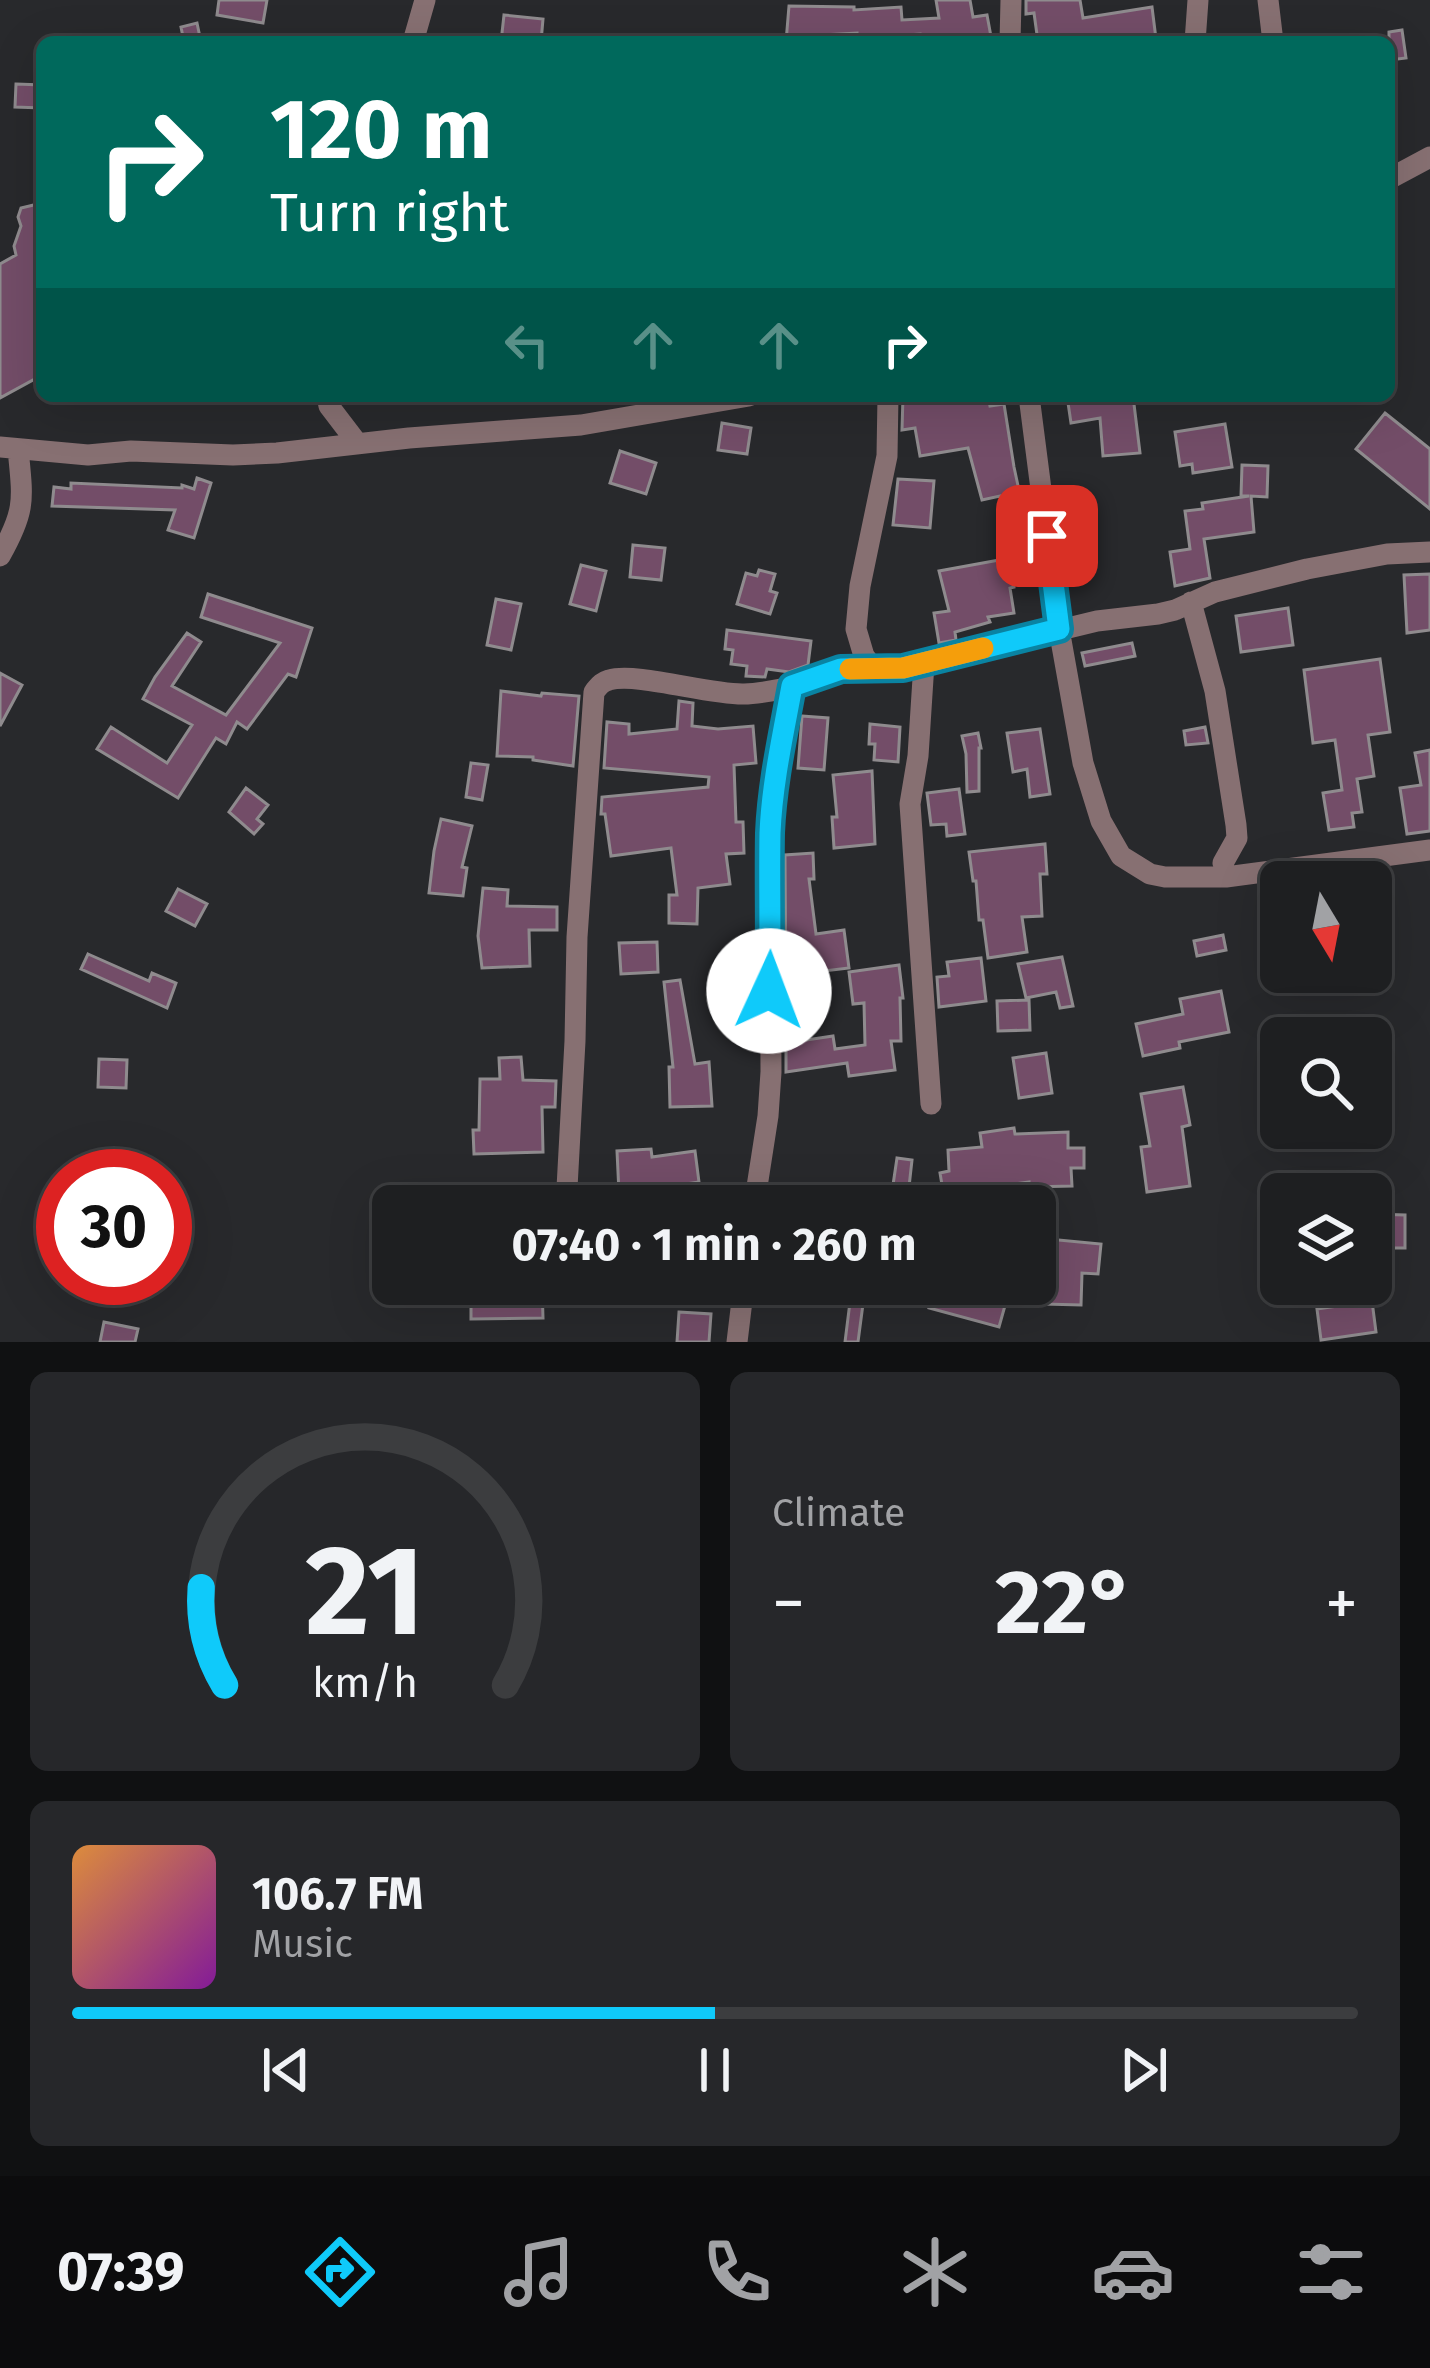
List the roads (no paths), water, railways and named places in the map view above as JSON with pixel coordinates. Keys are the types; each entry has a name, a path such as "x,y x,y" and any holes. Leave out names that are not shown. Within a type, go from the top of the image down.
{"street":[{"path":"414,36 425,0"},
{"path":"1010,36 1011,0"},
{"path":"1195,36 1198,0"},
{"path":"1268,0 1272,36"},
{"path":"1395,176 1430,157"},
{"path":"328,402 358,444"},
{"path":"0,556 20,517 22,496 9,448 88,455 130,451 233,455 581,425 714,402"},
{"path":"1030,402 1059,629 1083,763 1101,821 1121,856 1150,874 1226,877 1430,850"},
{"path":"841,669 857,641 860,586 887,456 887,406"},
{"path":"567,1185 577,938 594,692 601,684 634,679 742,695 792,686 841,669 890,670 1097,621 1158,614 1235,586 1307,569 1387,554 1430,552"},
{"path":"1192,602 1215,692 1237,825 1237,838 1223,863"},
{"path":"857,641 874,669"},
{"path":"924,663 910,804 931,1105"},
{"path":"757,1185 771,1072 770,832 776,767 792,686"},
{"path":"737,1342 741,1305"}]}
